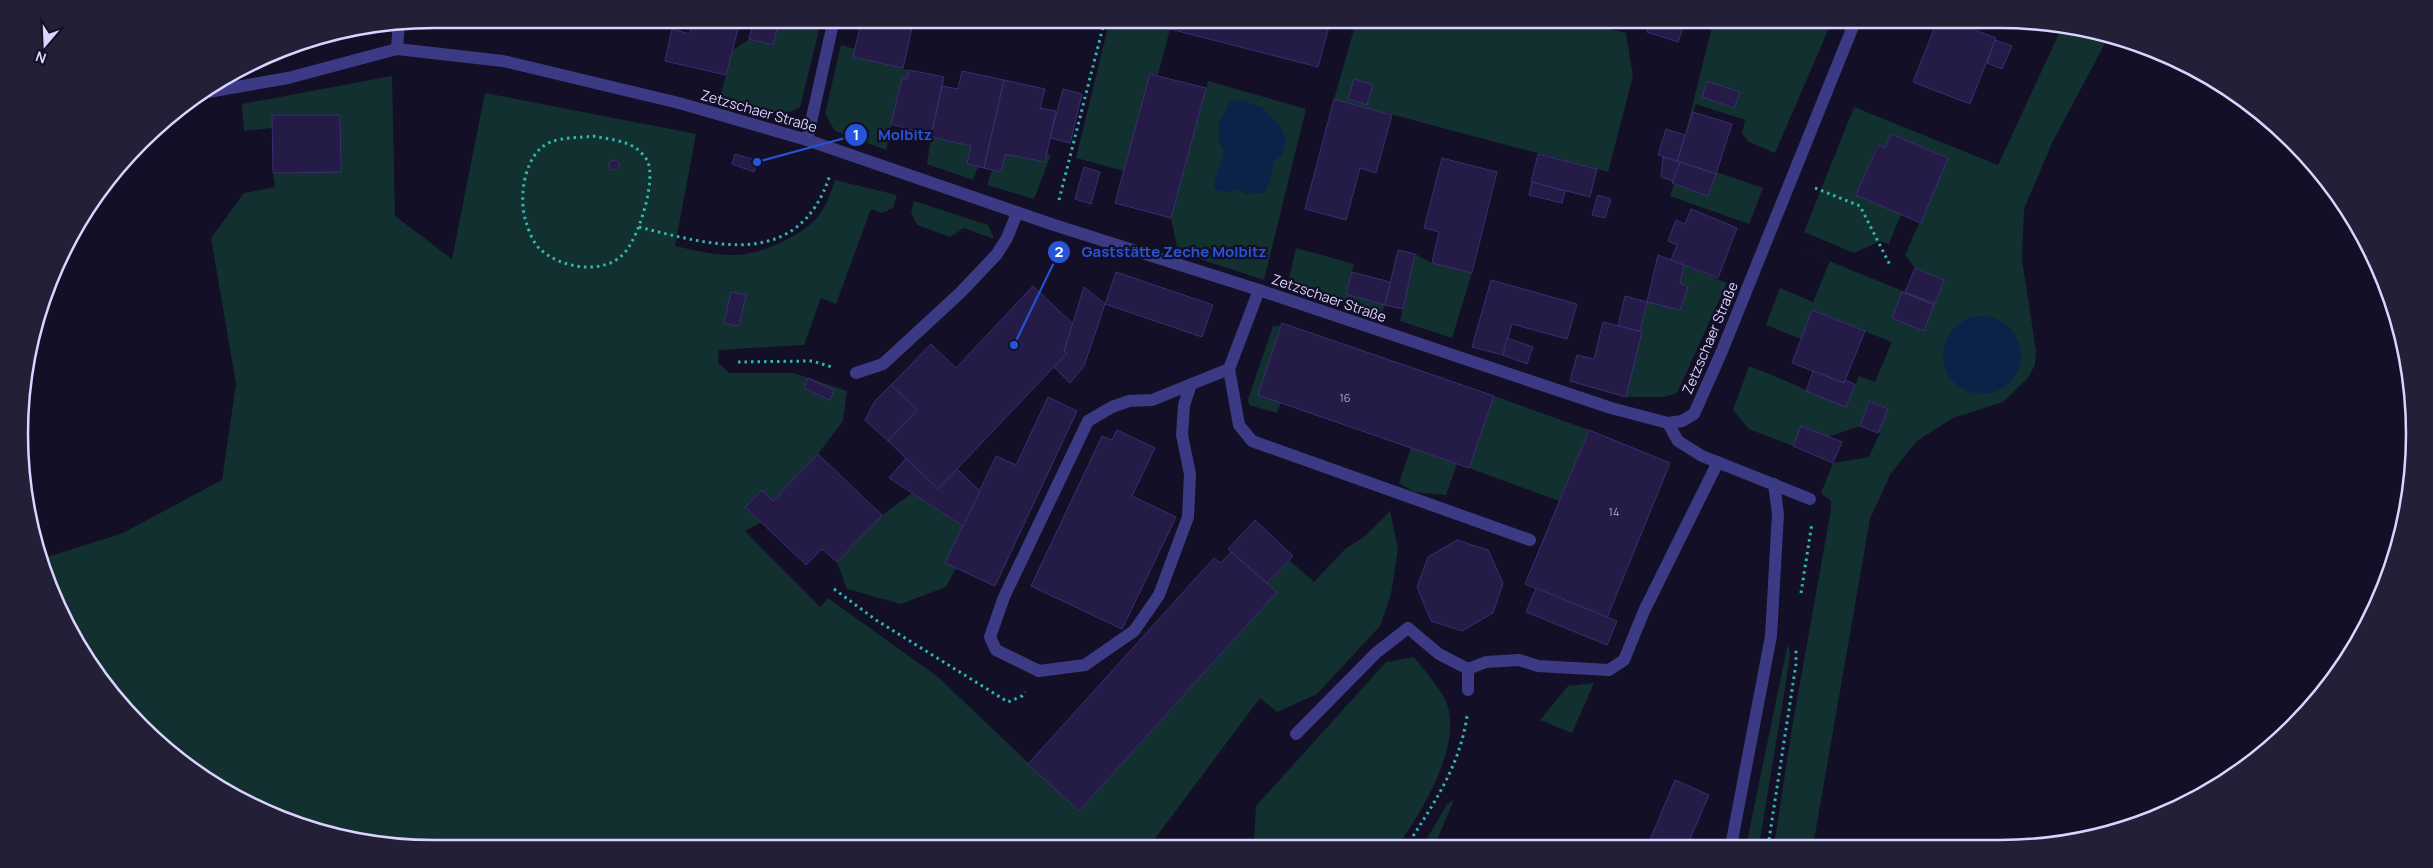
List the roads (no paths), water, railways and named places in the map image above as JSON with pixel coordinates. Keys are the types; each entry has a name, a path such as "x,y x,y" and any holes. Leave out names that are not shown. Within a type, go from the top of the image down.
{"street":[{"path":"807,140 832,28"},
{"name":"Zetzschaer Straße","path":"217,90 288,78 397,49 503,61 670,101 807,140 1017,213 1259,290 1611,408 1668,423 1682,420 1694,414 1722,352 1790,178 1852,28"},
{"path":"397,49 398,29"},
{"path":"856,374 882,364 960,293 998,254 1008,238 1017,213"},
{"path":"1259,290 1229,369 1239,425 1252,441 1530,540"},
{"path":"1191,384 1184,405 1182,435 1190,474 1188,517 1159,595 1134,631 1085,665 1039,671 996,650 990,637 1004,597 1088,422 1112,407 1129,401 1152,400 1191,384 1229,369"},
{"path":"1668,423 1678,441 1702,456 1810,498"},
{"path":"1296,734 1376,653 1408,628 1439,654 1468,669 1486,662 1518,660 1538,666 1609,670 1624,660 1644,611 1718,462"},
{"path":"1732,840 1771,636 1778,514 1774,484"},
{"path":"1468,669 1468,690"}],"water":[{"path":"1241,100 1262,107 1281,128 1286,140 1282,155 1274,161 1270,181 1265,193 1247,194 1235,189 1230,192 1218,191 1214,185 1224,152 1219,141 1219,123 1230,102"},
{"path":"1982,316 1997,319 2010,327 2018,340 2021,355 2018,370 2010,383 1997,391 1982,394 1967,391 1954,383 1946,370 1943,355 1946,340 1954,327 1967,319"}],"place":[{"name":"Molbitz","path":"757,162"},
{"name":"Gaststätte Zeche Molbitz","path":"1014,345"}]}
